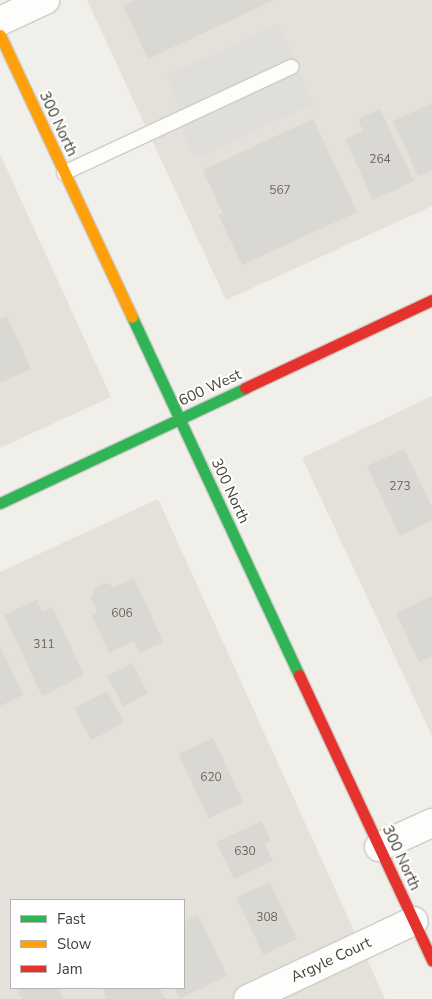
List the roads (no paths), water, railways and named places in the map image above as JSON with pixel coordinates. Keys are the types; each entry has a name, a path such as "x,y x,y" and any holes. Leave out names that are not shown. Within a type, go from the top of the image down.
{"street":[{"path":"0,21 46,0"},
{"name":"300 North","path":"0,35 432,960"},
{"name":"600 West","path":"0,503 432,300"},
{"path":"379,847 432,823"},
{"name":"Argyle Court","path":"248,999 414,921"}],"lane":[{"path":"64,173 291,67"}]}
